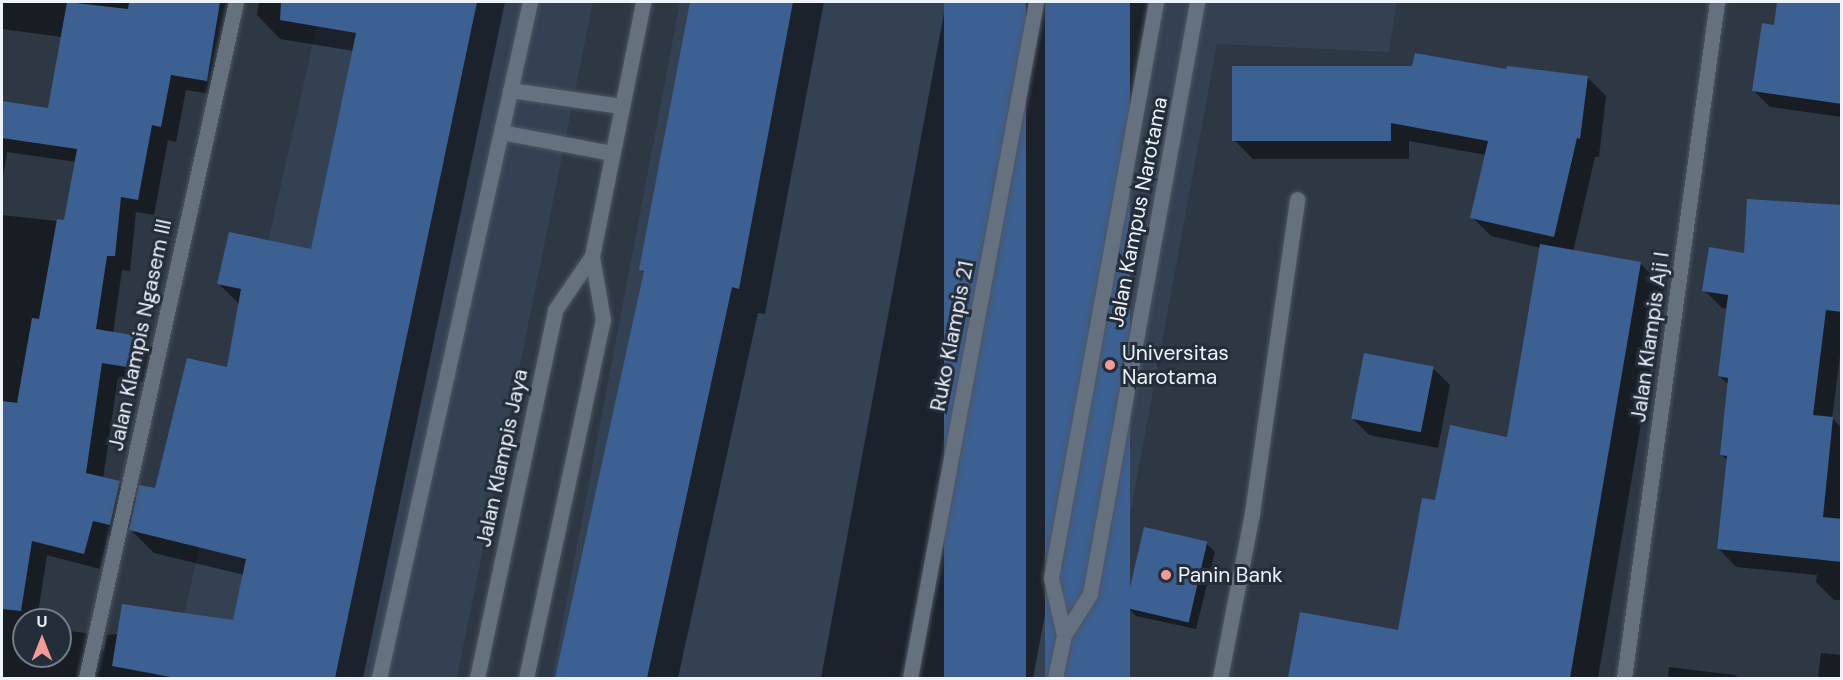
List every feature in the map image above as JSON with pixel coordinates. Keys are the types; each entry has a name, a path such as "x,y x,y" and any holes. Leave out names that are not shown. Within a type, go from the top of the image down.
{"street":[{"name":"Jalan Klampis Ngasem III","path":"86,678 236,2"},
{"path":"379,678 530,2"},
{"name":"Jalan Klampis Jaya","path":"526,678 603,320 592,256 643,2"},
{"name":"Ruko Klampis 21","path":"910,678 1036,2"},
{"name":"Jalan Kampus Narotama","path":"1064,635 1051,578 1156,2"},
{"name":"Jalan Kampus Narotama","path":"1055,678 1064,635 1090,594 1197,2"},
{"name":"Jalan Klampis Aji I","path":"1624,678 1717,2"},
{"path":"510,90 621,106"},
{"path":"501,132 611,153"},
{"path":"1220,678 1252,513 1297,199"},
{"name":"Jalan Klampis Jaya","path":"477,678 555,310 592,256"}],"shaded area":[{"path":"322,2 593,2 457,678 170,678"},
{"path":"680,2 1397,2 1389,52 1217,44 1100,678 552,678"}],"building":[{"path":"67,2 128,9 129,2 220,2 207,81 171,75 161,127 152,125 138,200 121,197 115,256 107,256 96,329 138,336 133,368 102,363 86,473 120,481 110,525 93,521 84,554 32,541 21,608 12,608 12,610 2,609 2,401 17,403 32,318 39,319 57,219 64,220 77,149 2,138 2,101 48,108"},
{"path":"281,2 477,2 335,678 176,678 112,666 122,604 233,620 246,559 129,530 139,485 155,488 187,358 227,367 241,289 217,284 229,232 311,249 356,33 280,20"},
{"path":"690,2 793,2 739,289 732,287 647,678 555,678 644,271 639,270"},
{"path":"944,2 1026,2 1026,678 944,678"},
{"path":"1045,2 1130,2 1130,678 1045,678"},
{"path":"1777,2 1842,2 1842,104 1752,91 1762,23 1774,25"},
{"path":"1415,53 1506,69 1507,66 1588,76 1580,139 1577,138 1554,237 1470,218 1488,141 1391,123 1391,141 1232,141 1232,66 1412,66"},
{"path":"1747,199 1842,205 1842,312 1826,310 1813,415 1833,417 1823,517 1842,519 1842,562 1717,549 1727,456 1720,455 1728,378 1718,376 1728,295 1702,291 1709,247 1744,253"},
{"path":"1540,244 1641,262 1570,678 1288,678 1300,612 1398,630 1422,498 1435,500 1450,425 1507,437"},
{"path":"1364,353 1434,367 1421,432 1351,419"},
{"name":"Panin Bank","path":"1144,527 1207,542 1189,622 1125,608"}],"place":[{"name":"Universitas Narotama","path":"1110,365"},
{"name":"Panin Bank","path":"1166,575"}]}
